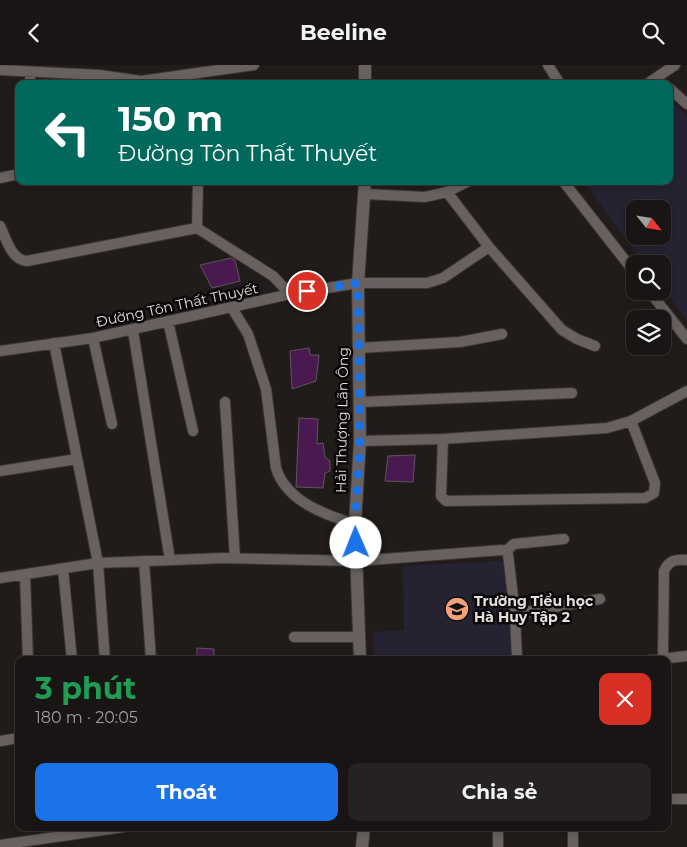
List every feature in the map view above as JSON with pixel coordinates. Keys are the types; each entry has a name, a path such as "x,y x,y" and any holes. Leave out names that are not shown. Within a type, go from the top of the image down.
{"street":[{"path":"148,80 254,65"},
{"path":"364,65 364,80"},
{"path":"548,65 557,80"},
{"path":"661,80 675,65"},
{"path":"0,70 99,75 134,80"},
{"path":"30,72 30,80"},
{"path":"673,92 687,105"},
{"path":"0,178 15,175"},
{"path":"197,228 198,185"},
{"path":"365,188 425,197 447,193 462,185"},
{"path":"566,185 626,262"},
{"name":"Hải Thượng Lãn Ông","path":"360,656 355,524 360,441 358,283 365,188"},
{"path":"447,193 489,247 562,330 577,339 595,346"},
{"path":"0,226 15,256 23,261 197,228 273,276 290,294"},
{"name":"Đường Tôn Thất Thuyết","path":"0,351 133,331 168,321 290,294 358,283 427,283 437,280 489,247"},
{"path":"656,300 687,339"},
{"path":"232,308 248,334 266,389 279,479 289,491 310,505 322,512 355,524"},
{"path":"168,321 193,431"},
{"path":"133,331 170,560"},
{"path":"358,348 460,342 502,334"},
{"path":"93,338 112,424"},
{"path":"54,343 98,563 105,656"},
{"path":"360,441 443,439 596,429 631,421 687,391"},
{"path":"360,402 572,393"},
{"path":"225,402 235,558"},
{"path":"443,439 441,496 446,501 646,498 654,493 655,483 631,421"},
{"path":"0,471 77,459"},
{"path":"0,578 98,563 235,558 356,561 506,551 514,544 564,539"},
{"path":"506,551 508,554 515,614 517,656"},
{"path":"663,656 664,571 670,562 678,559 687,559"},
{"path":"144,561 151,656"},
{"path":"62,569 72,656"},
{"path":"25,575 28,656"},
{"path":"515,614 600,599"},
{"path":"294,637 359,637"},
{"path":"671,657 687,656"},
{"path":"0,741 15,739"},
{"path":"671,799 687,799"},
{"path":"0,845 11,845 99,831"},
{"path":"362,847 364,831"},
{"path":"498,831 498,847"},
{"path":"573,831 573,847"}],"shaded area":[{"path":"673,103 687,115 687,321 671,299 671,255 637,255 630,245 671,245 671,200 626,200 626,240 586,185 673,185"},
{"name":"Trường Tiểu học Hà Huy Tập 2","path":"503,561 513,656 374,656 373,632 404,630 403,566"}],"building":[{"path":"231,258 235,260 240,281 212,288 200,265"},
{"path":"309,348 310,355 319,355 316,381 292,389 290,351"},
{"path":"299,418 318,419 317,444 323,443 325,457 330,461 330,471 325,473 323,488 296,487"},
{"path":"415,455 413,482 385,481 388,456"},
{"path":"197,648 214,649 214,656 197,656"}],"place":[{"name":"Trường Tiểu học Hà Huy Tập 2","path":"457,609"}],"route":[{"path":"307,291 358,283 360,441 355,524 356,543"}]}
